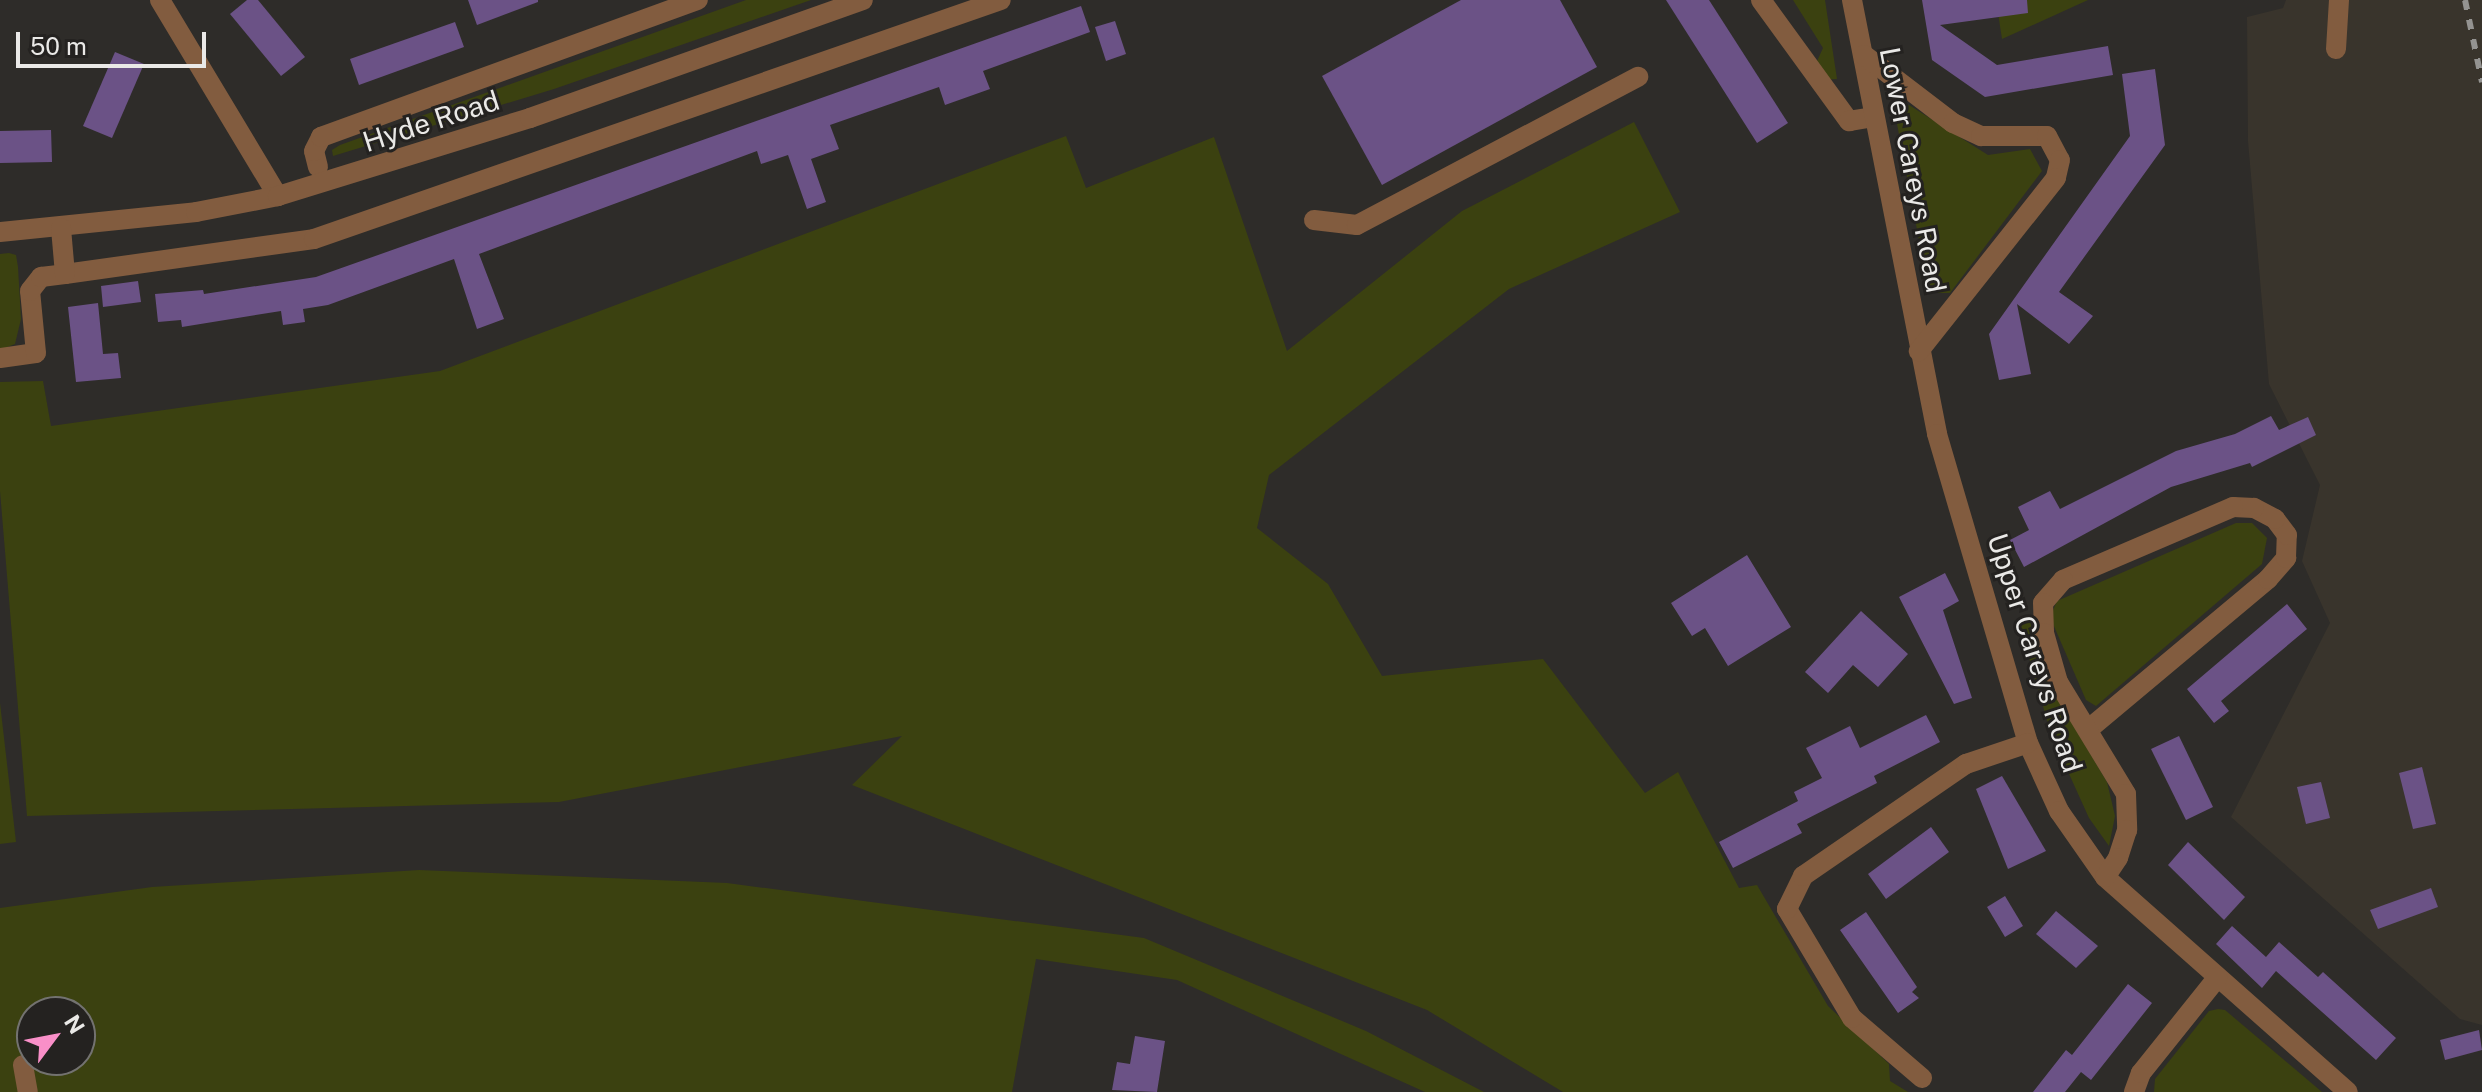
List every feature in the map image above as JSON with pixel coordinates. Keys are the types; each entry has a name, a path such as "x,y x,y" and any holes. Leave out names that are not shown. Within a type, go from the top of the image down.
{"street":[{"path":"160,0 278,196"},
{"path":"318,167 314,151 321,137 698,0"},
{"name":"Hyde Road","path":"0,232 196,212 278,196 530,118 863,0"},
{"path":"0,358 36,353 32,283 41,277 314,239 1001,0"},
{"path":"1761,0 1849,121 1873,117"},
{"name":"Lower Careys Road","path":"1852,0 1919,351"},
{"path":"2336,49 2339,0"},
{"path":"1864,55 1953,123 1981,136 2047,136 2060,160 2056,178 1919,351"},
{"path":"1314,220 1357,225 1638,77"},
{"path":"61,228 65,274"},
{"name":"Upper Careys Road","path":"1919,351 1937,434 2028,743 2072,836 2105,877 2348,1092"},
{"path":"2090,728 2268,579 2286,558 2287,535 2275,519 2254,508 2233,507 2063,580 2043,603 2044,633 2058,682 2090,728 2126,794 2127,830 2118,858 2105,877"},
{"path":"1922,1078 1852,1018 1787,909 1803,876 1840,850 1966,764 2028,743"},
{"path":"2134,1092 2141,1073 2217,978"}],"shaded area":[{"path":"2286,0 2482,0 2482,1025 2460,1019 2231,817 2330,623 2302,561 2320,485 2269,384 2248,141 2247,17 2283,8"}],"green space":[{"path":"746,0 811,0 554,89 333,156 332,150 340,145"},
{"path":"1793,0 1825,0 1837,79 1819,80 1813,70 1823,48"},
{"path":"1996,0 2088,0 2002,39"},
{"path":"1909,105 1988,155 2030,149 2042,171 1950,293 1929,293 1894,108"},
{"path":"1634,122 1680,212 1509,289 1269,475 1257,528 1328,584 1382,676 1543,659 1645,793 1678,772 1739,888 1757,885 1828,1006 1889,1064 1890,1081 1908,1092 1563,1092 1427,1010 852,785 902,736 559,802 27,816 0,491 0,382 43,381 51,426 440,371 1066,136 1086,188 1214,137 1287,351 1462,211"},
{"path":"0,254 16,255 21,319 15,344 0,350"},
{"path":"2236,523 2252,523 2267,538 2262,564 2096,706 2086,700 2050,617 2057,601"},
{"path":"2028,615 2049,684 2107,782 2115,816 2109,846 2089,818 2051,734 2019,623"},
{"path":"0,703 16,842 0,844"},
{"path":"419,870 727,883 1144,938 1366,1031 1484,1092 1425,1092 1177,980 1036,959 1012,1092 0,1092 0,908 152,887"},
{"path":"2225,1010 2322,1092 2154,1092 2155,1079 2209,1011"}],"building":[{"path":"247,0 258,0 305,57 281,76 230,14"},
{"path":"468,0 538,0 538,2 477,25"},
{"path":"1461,0 1560,0 1597,67 1382,185 1322,76"},
{"path":"1666,0 1709,0 1788,123 1757,143"},
{"path":"1922,0 2027,0 2028,13 1940,25 1997,65 2108,46 2113,75 1985,97 1932,60"},
{"path":"1081,6 1090,32 983,71 990,89 945,105 939,87 830,125 839,149 811,159 826,202 807,209 788,155 761,164 757,151 479,254 504,319 477,329 454,259 328,305 303,309 305,322 283,325 281,311 182,327 181,320 158,322 155,294 203,290 204,294 316,277"},
{"path":"1115,21 1126,54 1106,61 1095,27"},
{"path":"455,22 464,47 359,85 350,59"},
{"path":"115,52 144,64 112,138 83,126"},
{"path":"2155,69 2165,145 2059,292 2093,316 2069,344 2017,304 2031,374 1999,380 1989,334 2130,136 2122,74"},
{"path":"51,130 52,162 0,163 0,131"},
{"path":"138,281 141,302 103,307 101,286"},
{"path":"98,303 103,354 118,353 121,378 76,382 68,307"},
{"path":"2271,416 2279,430 2308,417 2316,435 2252,467 2250,463 2171,487 2024,567 2010,540 2029,530 2018,507 2050,491 2060,509 2176,451 2235,434"},
{"path":"1747,555 1791,627 1728,666 1705,628 1692,636 1671,603"},
{"path":"1945,573 1959,601 1943,610 1972,698 1954,704 1899,597"},
{"path":"2287,604 2307,629 2221,701 2229,711 2214,723 2187,689"},
{"path":"1861,611 1908,654 1878,687 1853,665 1828,693 1805,672"},
{"path":"1926,715 1940,742 1874,776 1877,783 1797,824 1802,833 1733,868 1719,842 1798,801 1794,792 1822,778 1806,748 1850,726 1860,748"},
{"path":"2179,736 2213,807 2186,820 2151,749"},
{"path":"2422,767 2436,824 2413,829 2399,773"},
{"path":"2002,776 2046,851 2008,869 1976,789"},
{"path":"2321,782 2330,818 2306,824 2297,787"},
{"path":"1931,827 1949,852 1886,899 1868,874"},
{"path":"2188,842 2245,897 2224,920 2168,865"},
{"path":"2431,888 2438,907 2378,929 2370,910"},
{"path":"2005,896 2023,926 2005,937 1987,907"},
{"path":"2056,911 2098,946 2076,968 2036,934"},
{"path":"1866,912 1917,987 1912,992 1919,998 1898,1013 1840,930"},
{"path":"2232,926 2266,957 2279,942 2318,977 2323,972 2396,1038 2376,1060 2276,971 2262,988 2216,944"},
{"path":"2128,984 2152,1003 2091,1080 2081,1072 2065,1092 2033,1092 2066,1050 2072,1055"},
{"path":"2479,1030 2482,1050 2445,1060 2440,1040"},
{"path":"1135,1036 1165,1041 1157,1092 1112,1090 1117,1062 1130,1064"}],"railway":[{"path":"2465,0 2482,82"}]}
